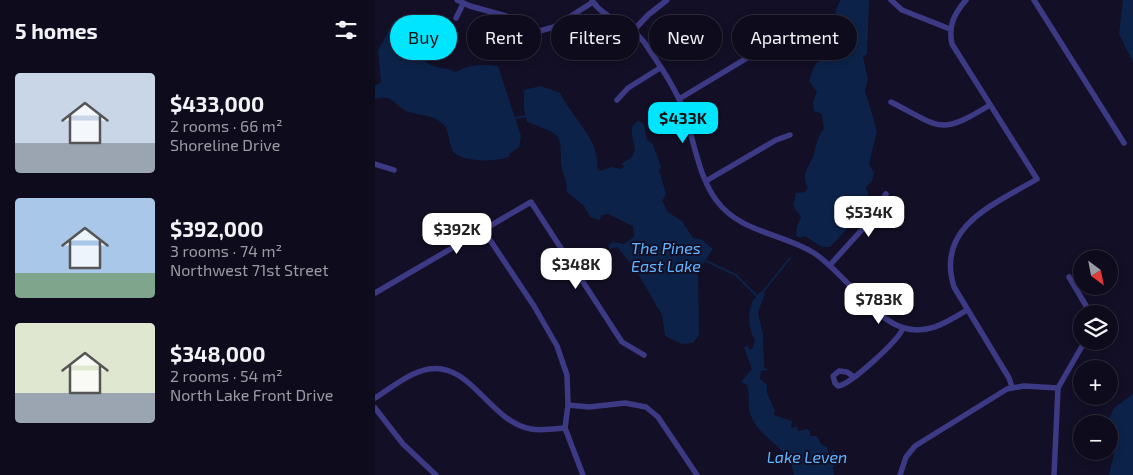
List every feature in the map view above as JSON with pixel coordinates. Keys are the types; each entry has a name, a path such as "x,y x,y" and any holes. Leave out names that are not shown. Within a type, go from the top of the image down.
{"street":[{"path":"639,24 648,14 667,0"},
{"path":"891,0 902,10 950,29"},
{"path":"966,0 957,11 950,29 952,44 1037,179 975,218 956,238 951,255 950,270 954,287 1009,378 1012,387"},
{"path":"1034,0 1123,143"},
{"path":"457,15 460,2 506,16 530,31 541,32 554,27 593,1 608,15"},
{"path":"639,39 679,99 706,181 715,199 736,219 748,226 806,249 830,266 883,316 903,328 915,330 933,328 967,310"},
{"path":"679,99 744,60"},
{"path":"617,100 628,88 660,68"},
{"path":"891,102 942,126 955,124 989,105"},
{"path":"706,181 776,140 790,135"},
{"path":"375,164 394,170"},
{"path":"830,266 867,224 886,194"},
{"path":"375,293 483,228 531,202 622,342 644,354"},
{"path":"483,228 534,306 557,346 567,375 568,405 565,428 583,475"},
{"path":"1069,277 1086,305"},
{"path":"854,377 897,339 903,328"},
{"path":"1054,475 1058,388 1080,350"},
{"path":"375,398 408,377 429,369 451,371 467,380 493,409 507,419 531,429 565,428"},
{"path":"900,475 906,457 915,446 1012,387 1058,388"},
{"path":"568,405 589,407 625,402 646,407 659,417 697,475"},
{"path":"375,408 403,444 436,475"}],"water":[{"path":"841,0 869,0 867,54 863,57 868,79 865,91 877,131 869,164 874,173 872,181 866,188 868,194 863,205 848,213 848,228 830,247 822,247 805,236 800,238 796,236 797,226 801,217 793,206 796,193 805,192 808,188 805,175 814,154 818,138 824,129 822,114 814,111 813,102 817,92 809,81 814,68 819,60 857,60 857,15 836,15"},
{"path":"1123,0 1133,0 1133,62 1119,34"},
{"path":"390,28 390,60 424,60 434,66 456,72 466,67 477,65 498,66 521,136 519,147 509,154 510,156 497,160 471,159 457,155 450,145 446,128 440,122 406,111 388,98 375,99 375,86 381,82 378,51"},
{"name":"The Pines East Lake","path":"541,86 560,93 595,148 597,169 600,171 611,167 622,169 624,166 621,164 632,157 635,150 632,134 633,126 639,121 644,124 647,140 653,144 661,167 659,170 666,194 662,201 668,212 682,221 693,238 701,239 713,249 698,271 699,335 693,343 682,344 665,336 662,315 634,267 617,247 610,249 608,246 613,242 624,244 634,237 633,226 608,214 602,215 599,220 590,217 584,206 566,191 567,185 561,164 561,146 558,137 527,122 524,109 524,90"},
{"name":"Lake Leven","path":"760,292 765,293 758,313 763,334 764,367 768,370 761,371 760,379 767,385 767,393 775,411 774,415 792,421 791,427 797,426 798,431 807,429 810,431 810,436 817,436 821,444 827,447 829,455 833,450 842,461 841,465 833,467 834,475 794,475 792,465 787,457 759,429 750,413 747,385 741,382 752,369 744,347 747,346 750,350 752,349 755,341 750,328 749,315 752,303"},
{"path":"1133,394 1133,475 1109,475 1113,460 1118,460 1118,415 1111,415 1114,408"}],"waterway":[{"path":"514,118 526,116"},
{"path":"762,293 790,258"},
{"path":"704,260 736,275 757,296"}]}
